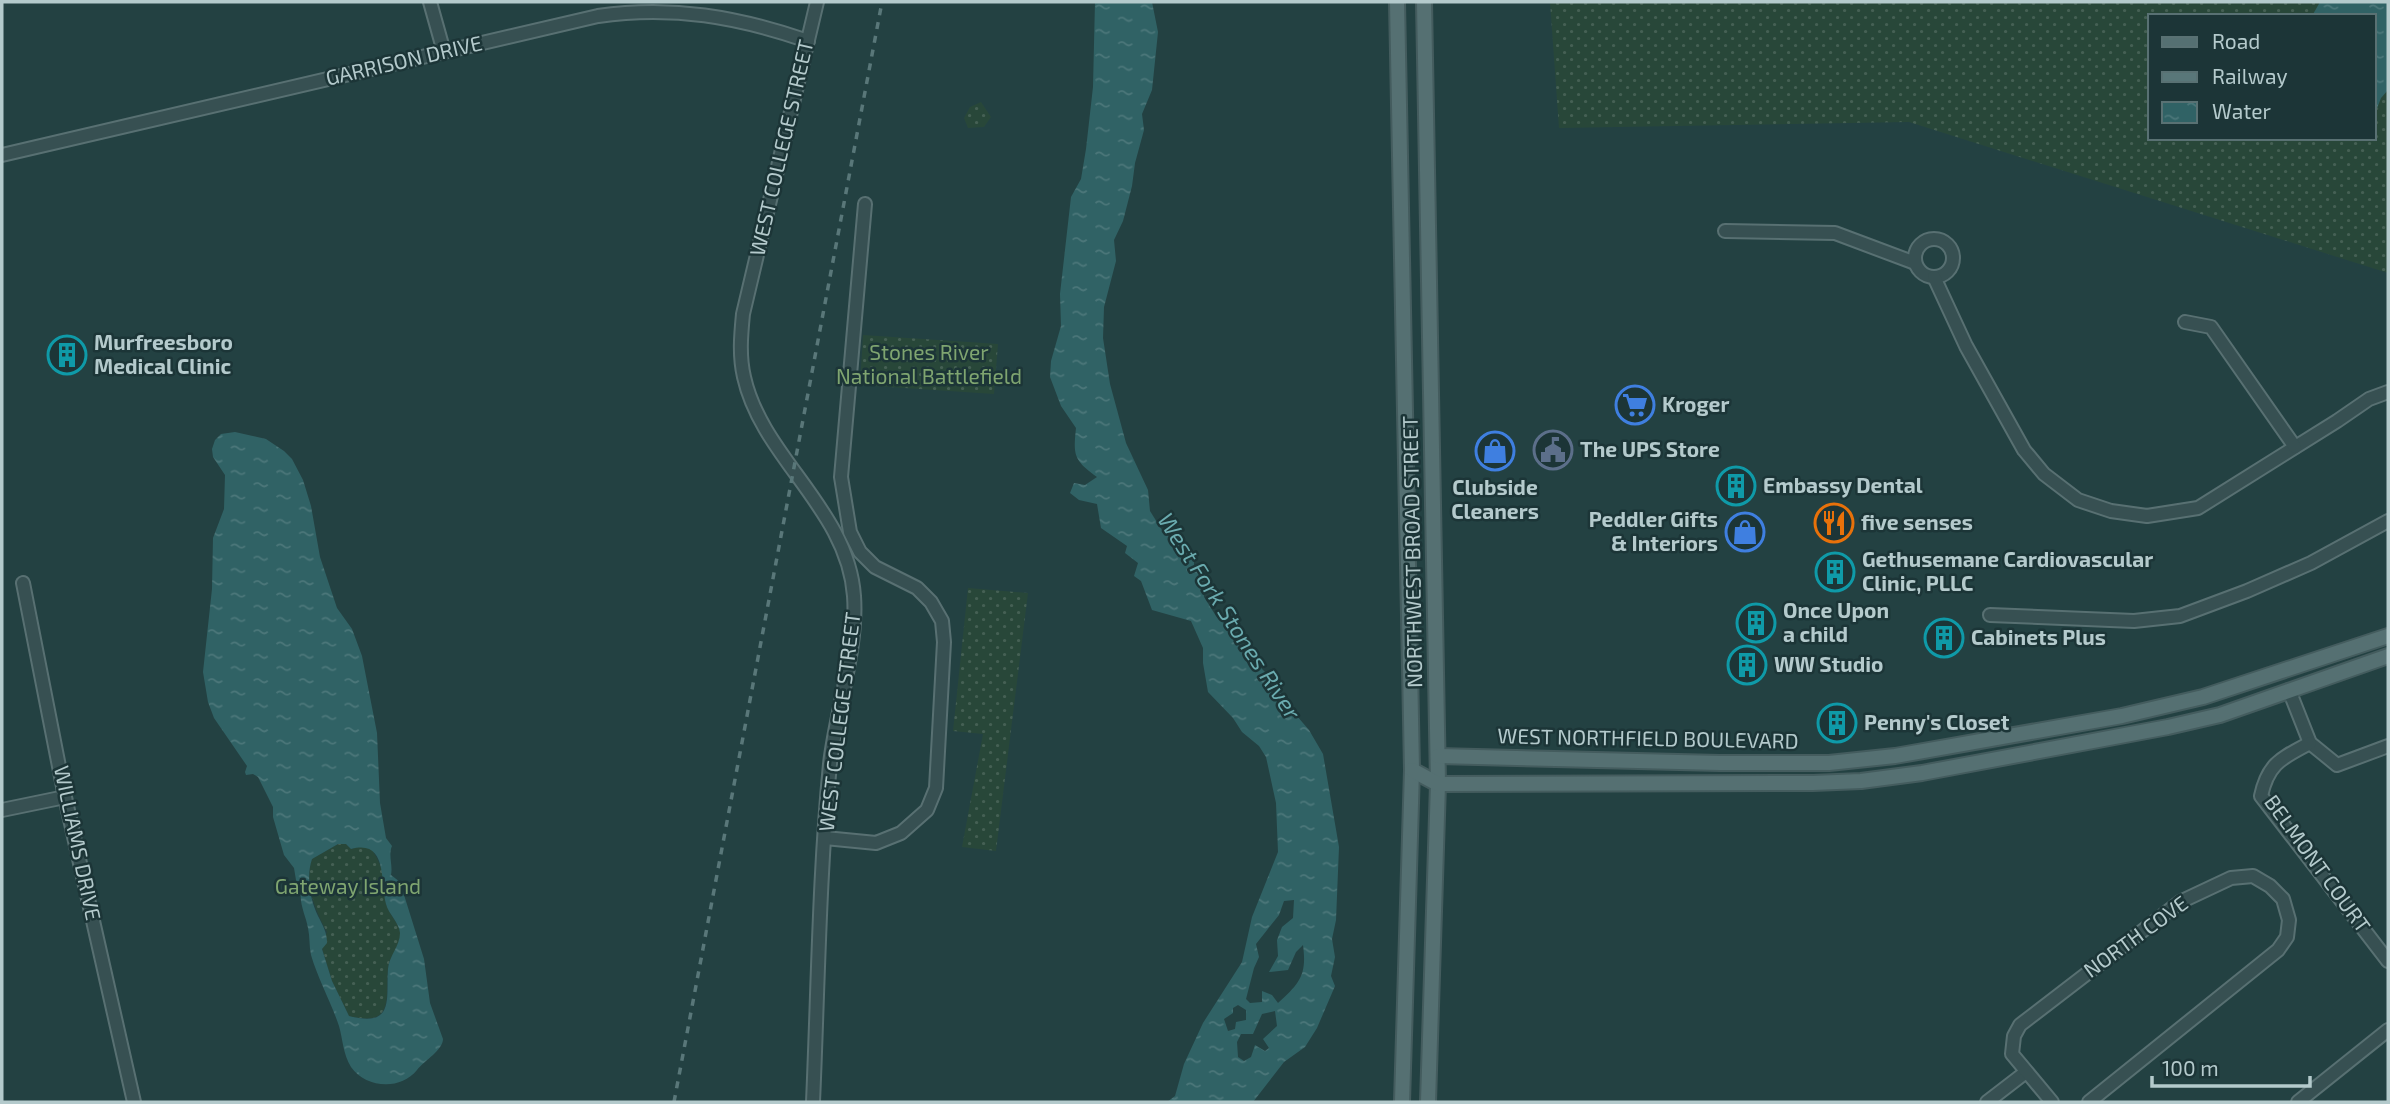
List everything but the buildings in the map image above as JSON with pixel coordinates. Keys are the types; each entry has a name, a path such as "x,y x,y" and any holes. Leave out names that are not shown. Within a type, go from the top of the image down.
{"main road":[{"name":"NORTHWEST BROAD STREET","path":"1397,2 1412,770 1402,1102"},
{"name":"NORTHWEST BROAD STREET","path":"1424,2 1438,756 1428,1102"},
{"path":"1401,237 1428,236"},
{"path":"1404,373 1431,374"},
{"path":"1406,476 1432,476"},
{"name":"WEST NORTHFIELD BOULEVARD","path":"1438,756 1714,763 1829,763 1895,757 2139,712 2203,697 2388,635"},
{"name":"WEST NORTHFIELD BOULEVARD","path":"1438,784 1800,783 1861,781 1922,773 2220,715 2388,656"},
{"path":"2139,712 2143,732"},
{"path":"1412,770 1438,756"},
{"path":"1412,770 1438,784"}],"street":[{"path":"430,2 444,52"},
{"name":"WEST COLLEGE STREET","path":"813,1102 830,762 854,627 854,595 848,565 837,536 752,403 744,378 740,351 743,314 817,2"},
{"name":"GARRISON DRIVE","path":"2,155 629,11 701,13 775,30 808,41"},
{"path":"825,838 876,843 901,833 927,810 936,788 937,777 944,642 942,621 931,602 917,588 876,567 860,552 850,532 841,477 864,204"},
{"path":"1726,231 1835,233 1915,263 1922,273 1934,277 1945,274 1952,264 1951,251 1943,242 1931,239 1916,250 1915,263"},
{"path":"1934,277 1966,346 2024,450 2044,474 2077,500 2111,511 2147,516 2198,508 2369,399 2388,392"},
{"path":"2185,322 2211,327 2295,447"},
{"path":"1990,615 2134,621 2180,616 2311,563 2388,521"},
{"name":"WILLIAMS DRIVE","path":"23,583 65,797 134,1102"},
{"path":"2289,690 2310,743 2337,765 2388,746"},
{"name":"BELMONT COURT","path":"2310,743 2272,765 2261,796 2388,961"},
{"path":"2,810 65,797"},
{"name":"NORTH COVE","path":"2026,1072 2012,1054 2014,1036 2020,1025 2180,902 2231,878 2253,876 2270,886 2283,899 2290,920 2287,937 2278,950 2089,1102"},
{"path":"2298,1102 2388,1030"},
{"path":"1987,1102 2026,1072 2052,1102"}],"green space":[{"path":"1550,2 2388,2 2388,273 1909,122 1559,128"},
{"path":"981,102 991,117 984,127 968,128 964,118 970,107"},
{"name":"Stones River National Battlefield","path":"863,335 998,344 994,394 860,385"},
{"path":"968,588 1028,593 996,851 962,847 983,734 953,731"},
{"name":"Gateway Island","path":"338,844 346,844 351,849 362,846 371,848 383,873 386,905 400,930 399,942 389,964 385,1008 374,1018 349,1016 332,981 322,948 327,932 312,896 310,868 312,859"}],"water":[{"path":"1095,2 1152,2 1158,32 1152,90 1142,114 1144,130 1132,186 1123,221 1114,240 1116,261 1104,307 1103,338 1110,384 1126,443 1148,490 1150,511 1165,535 1179,539 1194,561 1202,579 1204,597 1216,616 1228,626 1234,641 1270,677 1323,754 1339,847 1336,920 1332,939 1335,957 1331,976 1335,986 1317,1028 1305,1047 1284,1062 1253,1102 1167,1102 1175,1096 1184,1064 1203,1023 1242,962 1252,917 1278,852 1276,803 1266,757 1259,746 1242,732 1233,718 1208,692 1203,648 1191,621 1152,610 1141,581 1134,576 1138,563 1125,553 1127,546 1101,528 1097,504 1079,500 1070,493 1074,483 1085,485 1097,477 1077,457 1076,428 1061,406 1050,377 1051,361 1061,326 1060,294 1071,197 1081,179 1093,87","holes":["1294,900 1293,918 1282,927 1277,940 1278,956 1269,972 1288,970 1296,952 1303,945 1303,971 1297,984 1278,1003 1272,995 1262,991 1262,1002 1250,1003 1246,999 1259,957 1256,944 1279,915 1284,901","1238,1005 1246,1010 1246,1020 1236,1022 1235,1029 1228,1031 1224,1019 1233,1013 1233,1008","1275,1011 1277,1026 1263,1039 1269,1048 1265,1051 1255,1045 1251,1057 1244,1061 1238,1057 1237,1042 1241,1034 1253,1034 1262,1014"]},
{"path":"2320,2 2388,2 2388,90 2376,111 2376,14 2313,14"},
{"path":"235,432 266,439 292,459 303,480 311,506 320,557 337,608 352,629 362,656 377,733 380,803 386,838 392,846 391,875 400,882 424,959 430,1003 443,1039 437,1051 410,1077 393,1084 374,1083 365,1079 357,1074 348,1062 339,1026 311,955 301,891 297,886 294,868 284,855 273,817 273,807 258,777 253,774 246,775 247,766 214,718 208,702 203,672 212,589 213,538 224,509 225,475 213,457 212,449 221,434","holes":["338,844 346,844 351,849 371,850 377,856 386,904 400,933 389,964 385,1008 374,1018 349,1016 332,981 322,949 327,943 326,936 311,895 309,873 312,859"]}],"railway":[{"path":"674,1102 882,2"}],"place":[{"name":"Murfreesboro Medical Clinic","path":"67,355"},
{"name":"Kroger","path":"1635,405"},
{"name":"The UPS Store","path":"1553,450"},
{"name":"Clubside Cleaners","path":"1495,451"},
{"name":"Embassy Dental","path":"1736,486"},
{"name":"five senses","path":"1834,523"},
{"name":"Peddler Gifts & Interiors","path":"1745,532"},
{"name":"Gethusemane Cardiovascular Clinic, PLLC","path":"1835,572"},
{"name":"Once Upon a child","path":"1756,623"},
{"name":"Cabinets Plus","path":"1944,638"},
{"name":"WW Studio","path":"1747,665"},
{"name":"Penny's Closet","path":"1837,723"}],"water label":[{"name":"West Fork Stones River","path":"1229,616"}]}
